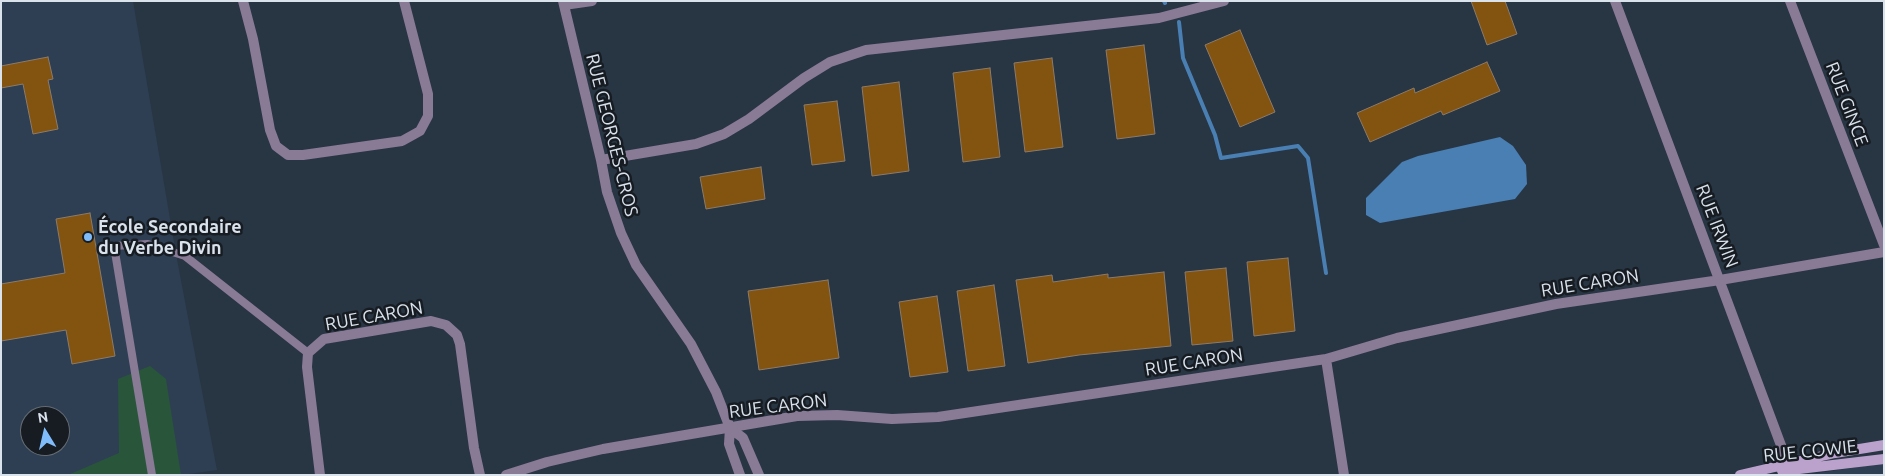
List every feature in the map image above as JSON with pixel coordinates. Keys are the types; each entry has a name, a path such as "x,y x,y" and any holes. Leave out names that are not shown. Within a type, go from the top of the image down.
{"main road":[{"name":"RUE COWIE","path":"1739,475 1884,445"},
{"name":"RUE COWIE","path":"1739,475 1884,459"}],"street":[{"path":"243,1 253,39 270,130 276,146 288,155 303,155 402,141 420,132 428,116 428,94 404,1"},
{"path":"563,3 592,1"},
{"path":"602,160 696,144 724,134 749,119 804,78 830,62 866,50 1159,18 1224,1"},
{"name":"RUE IRWIN","path":"1615,1 1788,464"},
{"name":"RUE GINCE","path":"1790,1 1884,245"},
{"name":"RUE GEORGES-CROS","path":"563,3 602,160 608,192 621,233 636,265 691,344 716,392 730,428 729,444 740,475"},
{"name":"RUE CARON","path":"506,475 547,462 603,449 797,416 837,415 892,419 938,417 1326,358 1397,338 1556,304 1720,280 1884,252"},
{"name":"RUE CARON","path":"320,475 307,367 308,353 324,339 431,321 446,325 456,335 460,344 474,448 480,475"},
{"path":"1326,358 1344,475"},
{"name":"RUE GEORGES-CROS","path":"730,428 743,438 759,475"}],"lane":[{"path":"152,475 114,246 148,244 185,256 308,353"}],"shaded area":[{"name":"École Secondaire du Verbe Divin","path":"1,1 133,1 176,254 217,470 182,475 1,475"},
{"path":"1884,463 1884,475 1806,475"}],"green space":[{"path":"150,366 166,379 181,475 68,475 119,453 118,379"}],"water":[{"path":"1500,137 1513,146 1526,165 1527,184 1515,199 1380,223 1366,215 1366,198 1402,162 1418,156"}],"building":[{"path":"1471,1 1505,1 1517,34 1487,45"},
{"path":"1240,30 1275,112 1240,127 1205,45"},
{"path":"1144,45 1155,134 1117,139 1106,50"},
{"path":"48,57 53,79 48,80 58,129 33,134 23,84 1,88 1,66"},
{"path":"1052,58 1063,147 1025,152 1014,63"},
{"path":"1487,62 1500,91 1443,115 1441,111 1370,142 1357,113 1414,88 1415,93"},
{"path":"990,68 1000,157 963,162 953,73"},
{"path":"899,82 909,171 872,176 862,87"},
{"path":"837,101 845,161 812,165 804,105"},
{"path":"761,167 765,199 706,209 700,177"},
{"path":"90,213 115,356 72,364 66,330 1,341 1,284 65,273 56,219"},
{"path":"1288,258 1295,331 1254,336 1247,262"},
{"path":"1226,268 1233,341 1192,345 1185,272"},
{"path":"1164,272 1171,346 1079,355 1028,363 1016,280 1052,275 1053,282 1108,274 1108,278"},
{"path":"828,280 839,358 759,370 748,291"},
{"path":"994,285 1005,366 968,371 957,291"},
{"path":"937,296 948,372 910,377 899,302"}],"waterway":[{"path":"1179,22 1183,58 1215,135 1221,158 1298,146 1308,158 1326,273"}],"place":[{"name":"École Secondaire du Verbe Divin","path":"88,237"}]}
